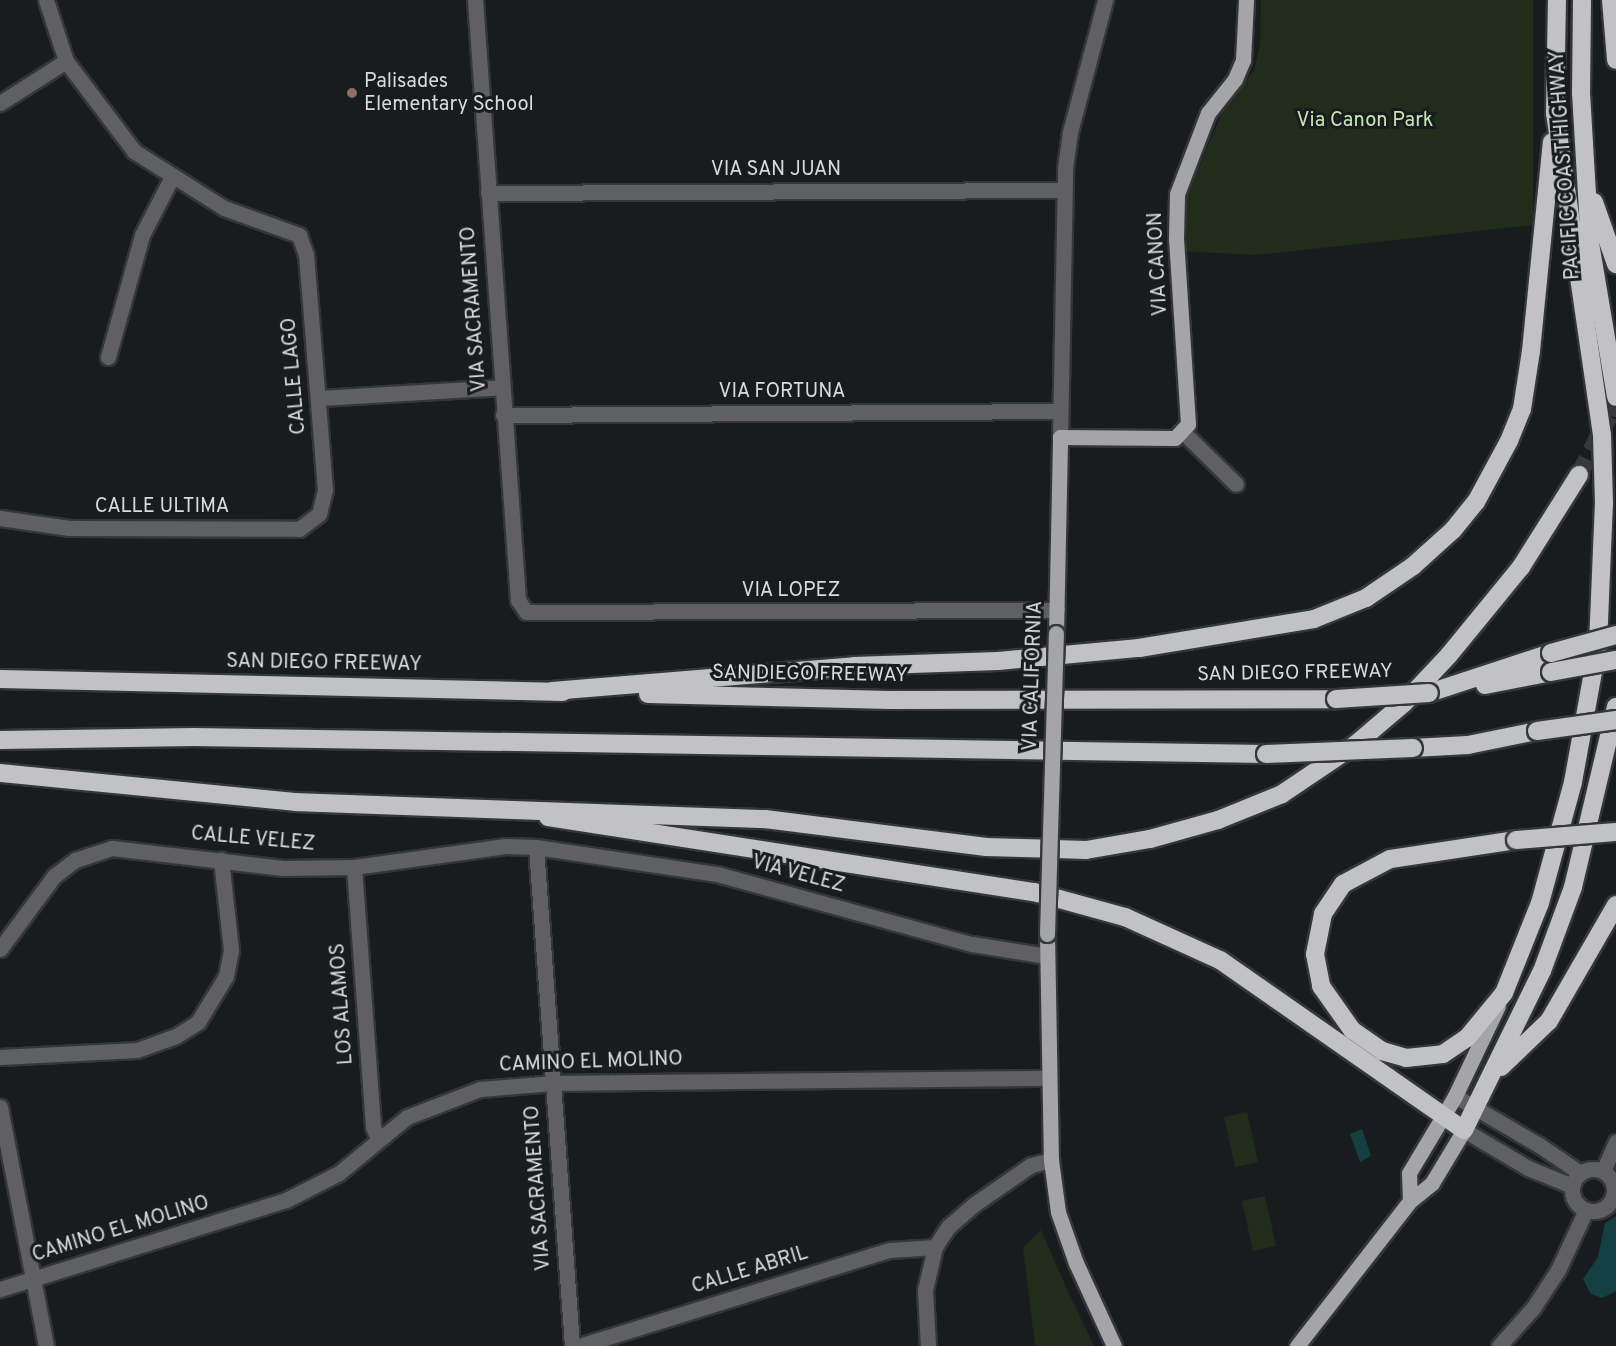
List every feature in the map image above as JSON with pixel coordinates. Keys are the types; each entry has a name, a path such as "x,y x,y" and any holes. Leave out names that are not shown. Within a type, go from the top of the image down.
{"highway":[{"name":"PACIFIC COAST HIGHWAY","path":"1504,993 1551,867 1589,699 1602,602 1609,435 1555,113 1557,0"},
{"name":"PACIFIC COAST HIGHWAY","path":"1582,0 1581,93 1590,243 1616,397"},
{"path":"1611,0 1616,60"},
{"path":"552,692 854,666 998,662 1138,648 1304,622 1366,598 1413,566 1459,523 1496,470 1522,409 1555,113"},
{"path":"1587,180 1616,264"},
{"path":"0,772 296,802 514,808 765,819 986,847 1086,850 1139,841 1218,820 1282,794 1356,744 1404,703 1521,567 1554,521 1580,474"},
{"path":"1429,693 1551,653 1616,635"},
{"name":"SAN DIEGO FREEWAY","path":"0,679 890,700 1336,699 1470,688 1616,660"},
{"path":"514,808 564,822 1034,892 1125,917 1220,960 1442,1117 1464,1130 1494,1074 1542,971 1573,887 1616,707"},
{"path":"0,741 194,737 1266,754 1468,745 1616,720"},
{"path":"1504,993 1456,1047 1443,1054 1420,1058 1394,1056 1371,1045 1336,1011 1321,986 1315,954 1323,914 1343,884 1355,875 1390,859 1516,840 1616,832"},
{"path":"1494,1074 1549,1021 1616,906"}],"main road":[{"name":"VIA CANON","path":"1183,432 1189,410 1176,239 1177,194 1208,113 1235,79 1244,60 1246,0"},
{"path":"1060,437 1175,438 1183,432"},
{"name":"VIA CALIFORNIA","path":"1060,437 1047,934 1051,1160 1058,1212 1076,1263 1114,1346"},
{"name":"PACIFIC COAST HIGHWAY","path":"1410,1201 1409,1173 1455,1096 1504,993"},
{"path":"1297,1346 1337,1299 1410,1201 1432,1183 1464,1130"}],"street":[{"path":"46,0 66,61 134,151 172,177 142,235 108,357"},
{"name":"VIA SACRAMENTO","path":"475,0 518,600 526,612"},
{"name":"VIA CALIFORNIA","path":"1060,437 1064,190 1068,143 1106,0"},
{"path":"0,103 66,61"},
{"name":"CALLE LAGO","path":"172,177 224,208 299,235 306,255 319,398 325,490 319,514"},
{"name":"VIA SAN JUAN","path":"489,193 1064,190"},
{"path":"319,398 502,387"},
{"name":"VIA FORTUNA","path":"504,415 1060,411"},
{"path":"1183,432 1236,484"},
{"name":"CALLE ULTIMA","path":"0,518 69,528 298,529 319,514"},
{"name":"VIA LOPEZ","path":"526,612 1057,610"},
{"name":"CALLE VELEZ","path":"0,949 54,876 75,860 112,848 283,867 354,867 506,846 536,847"},
{"name":"VIA SACRAMENTO","path":"536,847 572,1346"},
{"name":"VIA VELEZ","path":"536,847 717,874 972,944 1047,956"},
{"path":"0,1057 137,1050 176,1036 198,1022 226,976 231,950 221,860"},
{"name":"LOS ALAMOS","path":"354,867 373,1127 378,1138"},
{"name":"CAMINO EL MOLINO","path":"0,1289 286,1200 339,1173 378,1138 407,1118 460,1094 553,1083 1049,1078"},
{"path":"1455,1096 1565,1163 1576,1180 1575,1200 1586,1210 1600,1210 1611,1201 1612,1181 1603,1171 1591,1168 1576,1180"},
{"path":"0,1107 46,1346"},
{"path":"1464,1130 1528,1168 1576,1180"},
{"path":"1603,1171 1616,1142"},
{"path":"928,1346 925,1290 934,1247 948,1227 973,1205 1031,1165 1051,1160"},
{"path":"1499,1346 1533,1308 1558,1270 1586,1210"},
{"name":"CALLE ABRIL","path":"579,1346 890,1250 934,1247"}],"green space":[{"name":"Via Canon Park","path":"1261,0 1533,0 1533,225 1256,255 1181,251 1181,193 1199,168 1222,113 1254,70 1260,45"},
{"path":"1247,1112 1258,1162 1235,1167 1224,1117"},
{"path":"1265,1196 1276,1246 1253,1251 1242,1201"},
{"path":"1041,1230 1094,1346 1035,1346 1023,1248"}],"water":[{"path":"1362,1129 1371,1156 1360,1162 1350,1134"},
{"path":"1616,1216 1616,1291 1602,1298 1591,1294 1583,1279 1598,1257 1605,1223"}],"tunnel":[{"path":"1579,475 1609,416 1616,382"}],"place":[{"name":"Palisades Elementary School","path":"352,93"}]}
